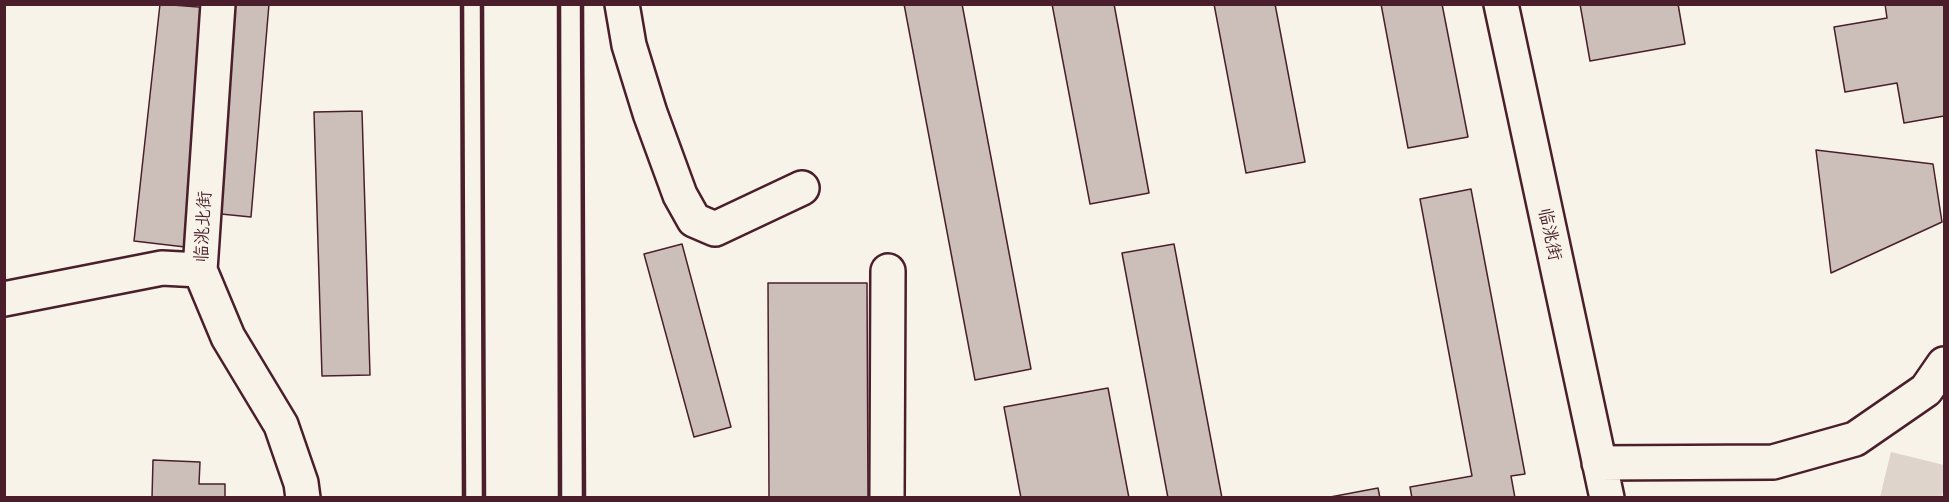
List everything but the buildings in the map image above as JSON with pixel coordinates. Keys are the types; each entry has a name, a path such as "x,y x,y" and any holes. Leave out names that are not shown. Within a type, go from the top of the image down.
{"street":[{"name":"临洮北街","path":"218,4 200,270 228,337 281,425 301,483 303,498"},
{"path":"622,4 629,45 650,113 680,195 694,220 715,229 802,188"},
{"name":"临洮街","path":"1501,4 1607,498"},
{"path":"4,299 162,268 200,270"},
{"path":"887,498 888,271"},
{"path":"1599,463 1773,462 1856,439 1926,390 1944,364"}],"shaded area":[{"path":"1891,452 1944,465 1942,497 1880,497"}],"railway":[{"path":"462,4 464,498"},
{"path":"482,4 484,498"},
{"path":"559,4 560,498"},
{"path":"582,4 584,498"}]}
